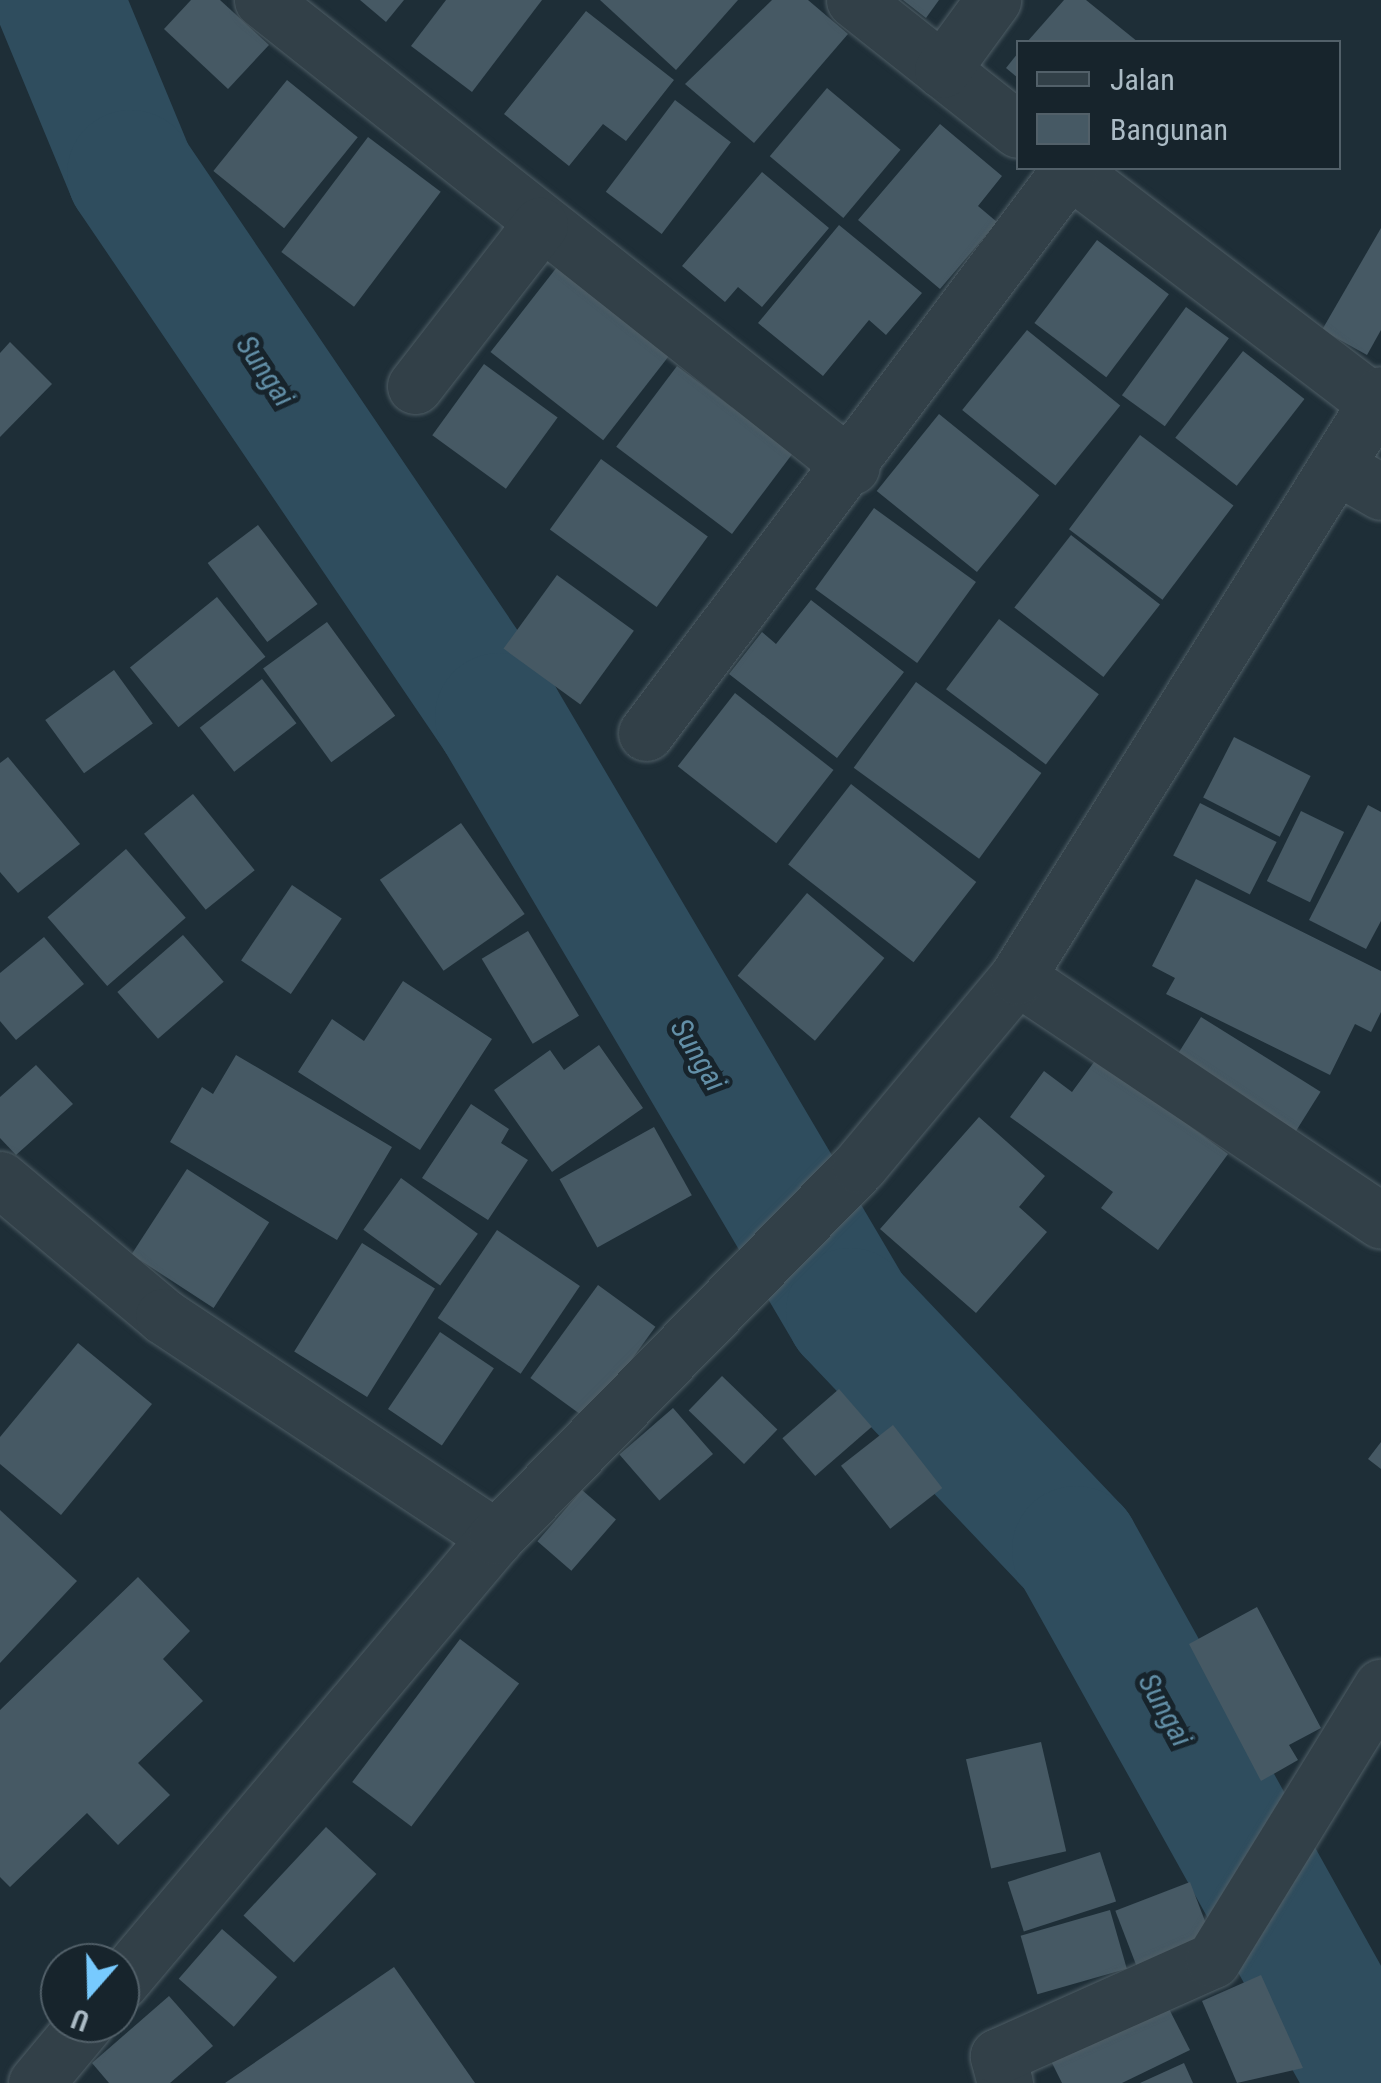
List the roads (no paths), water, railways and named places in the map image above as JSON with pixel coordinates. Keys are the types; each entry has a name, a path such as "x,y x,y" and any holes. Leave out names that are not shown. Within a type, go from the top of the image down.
{"street":[{"path":"262,0 540,225 852,467"},
{"path":"854,0 1016,128"},
{"path":"942,70 993,0"},
{"path":"646,733 852,467 1067,170"},
{"path":"140,1959 496,1537 731,1292 860,1165 1018,977 1358,479 1378,398 1071,170"},
{"path":"415,386 540,225"},
{"path":"1018,977 1381,1221"},
{"path":"0,1179 163,1316 496,1537"},
{"path":"1005,2083 998,2056 1213,1960 1381,1687"},
{"path":"36,2083 69,2043"}],"waterway":[{"name":"Sungai","path":"59,0 131,174 499,717 850,1312 1076,1550 1373,2083"}]}
